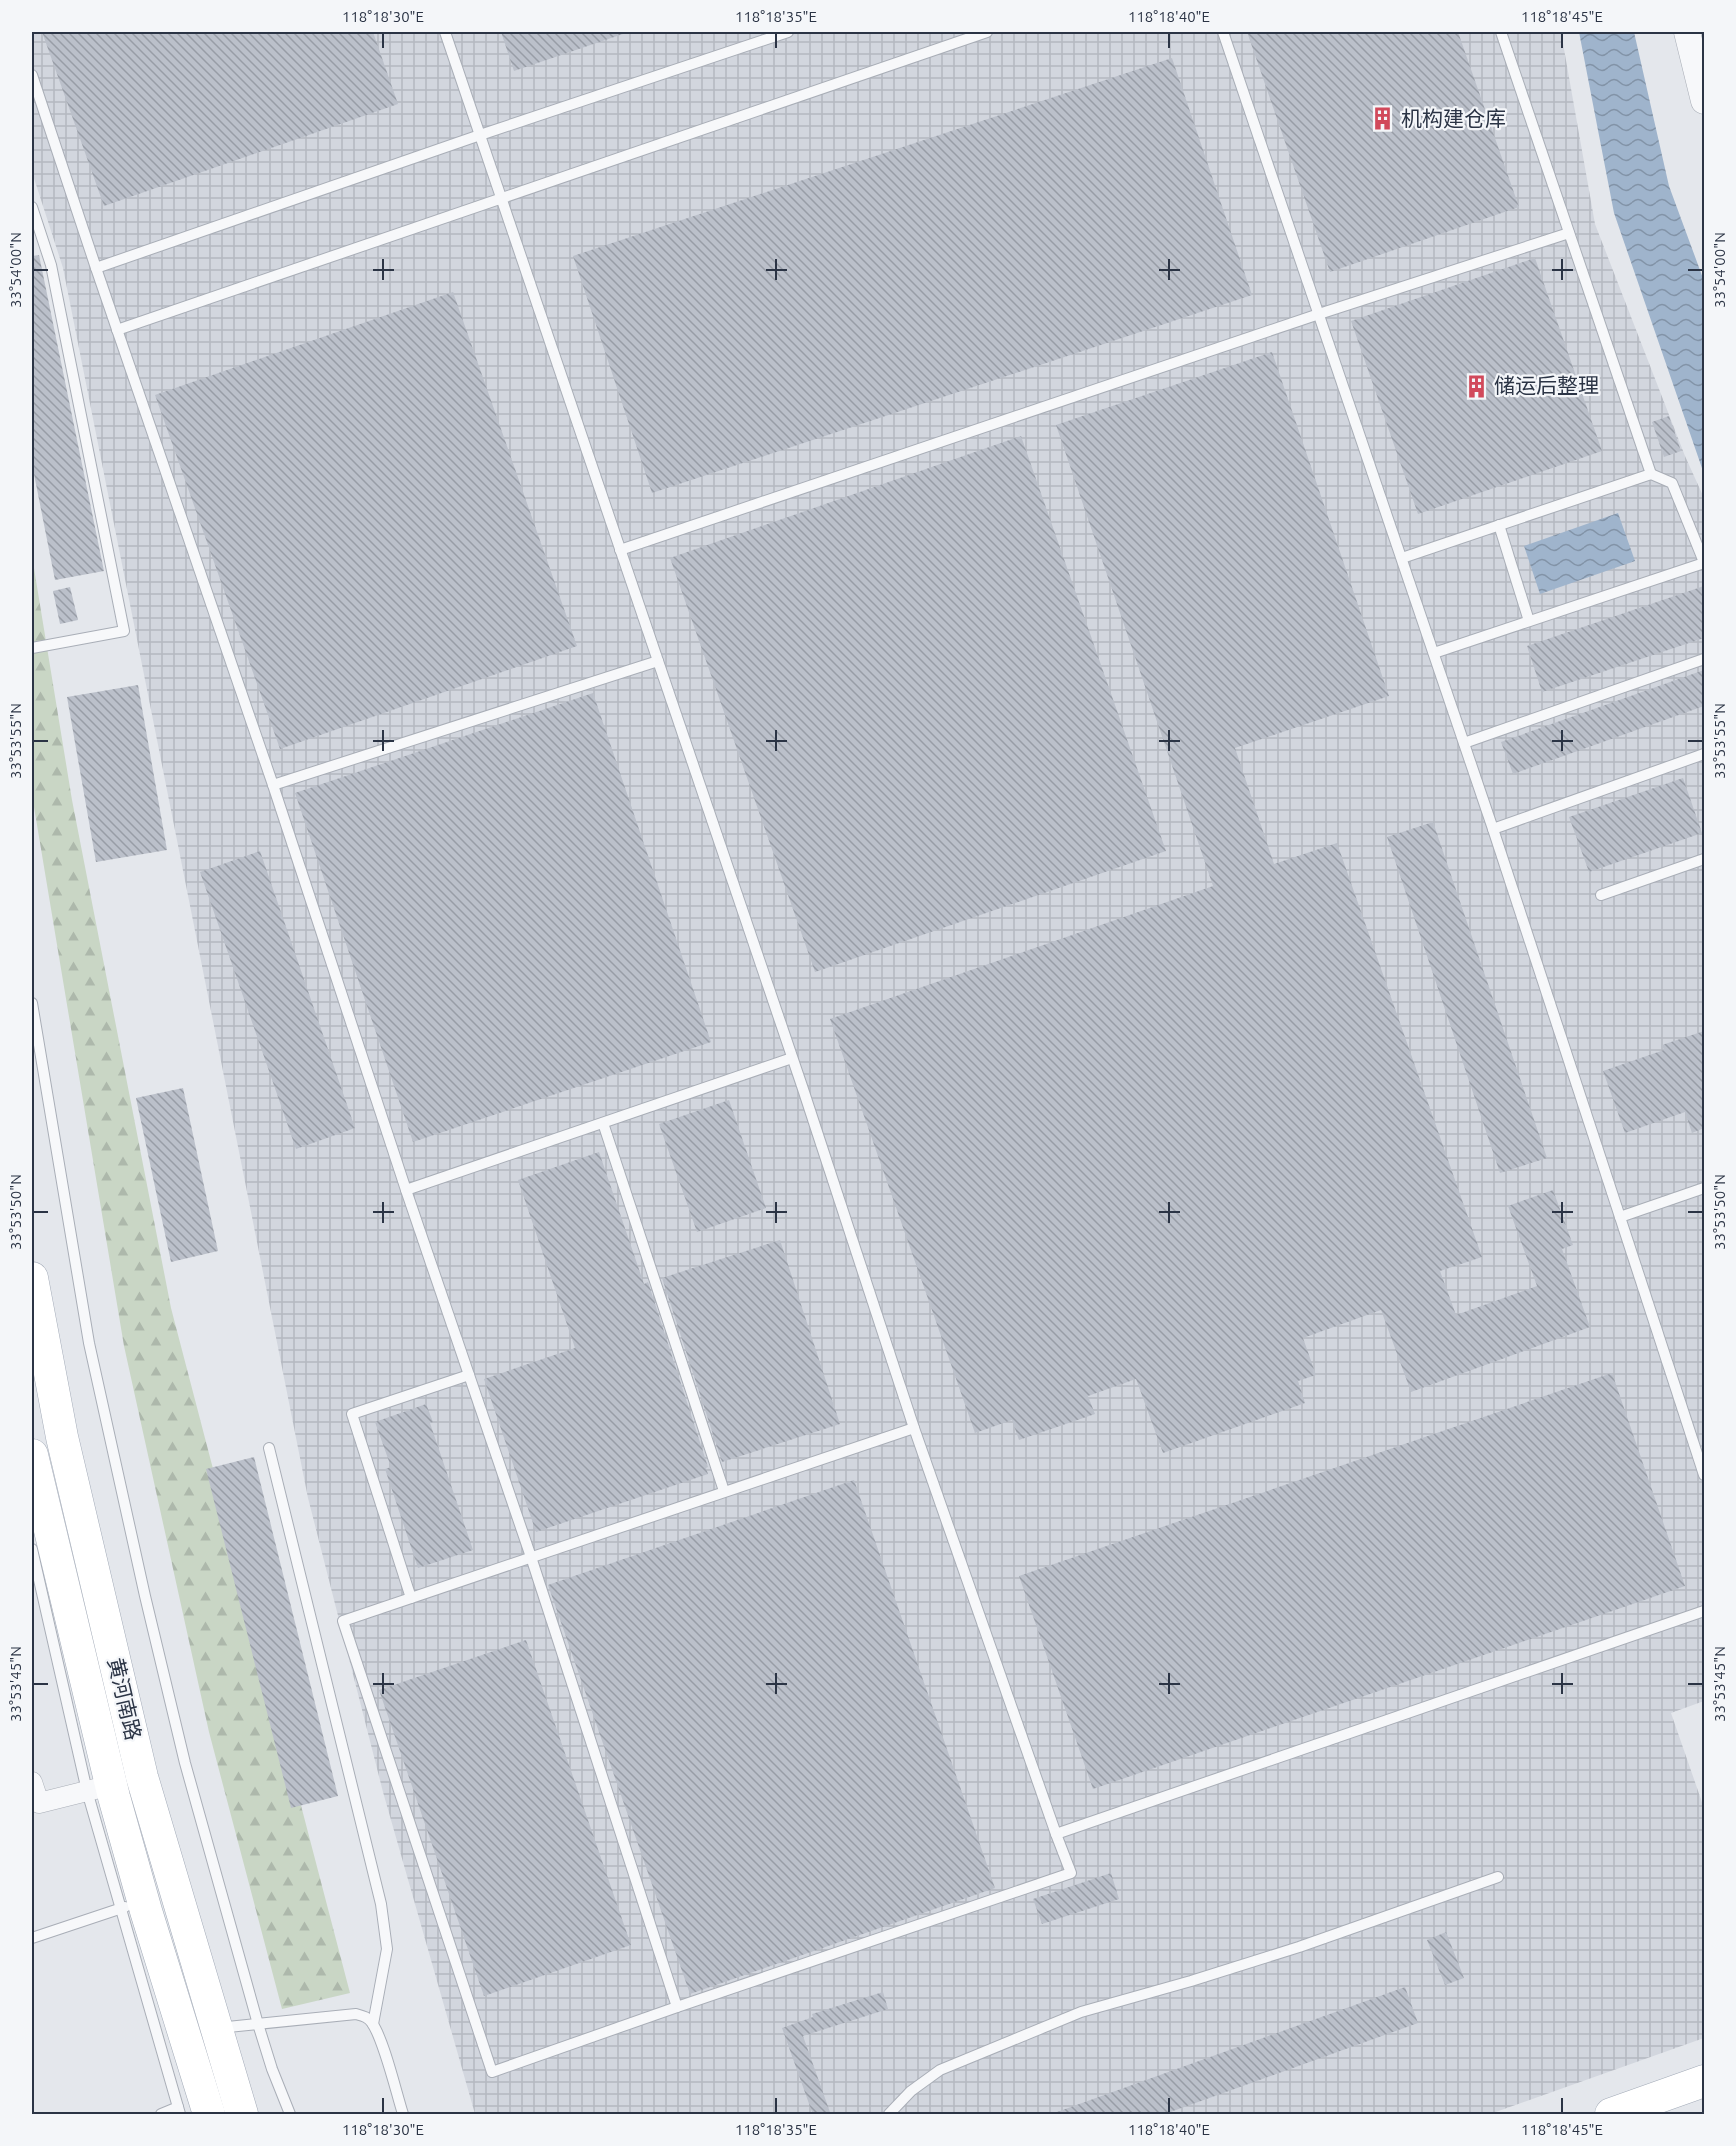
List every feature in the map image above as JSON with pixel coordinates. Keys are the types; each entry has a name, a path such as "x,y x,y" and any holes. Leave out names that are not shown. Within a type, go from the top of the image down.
{"main road":[{"name":"黄河南路","path":"32,1278 62,1437 142,1777 242,2115"},
{"name":"黄河南路","path":"32,1461 99,1788 132,1905 209,2115"},
{"path":"1611,2115 1704,2081"}],"street":[{"path":"1687,32 1704,101"},
{"path":"32,1782 39,1803 99,1788"}],"lane":[{"path":"445,32 792,1058 914,1428 1071,1873 492,2072 343,1621 914,1428"},
{"path":"96,268 480,135 788,32"},
{"path":"117,330 987,32"},
{"path":"1223,32 1493,828 1704,1475"},
{"path":"1501,32 1651,474"},
{"path":"32,75 273,785 406,1190 531,1557 677,2007"},
{"path":"32,207 51,265 124,631 32,648"},
{"path":"620,550 1319,314 1569,233"},
{"path":"1402,558 1651,474 1672,483 1704,563 1434,653"},
{"path":"1499,525 1529,621"},
{"path":"1464,743 1704,659"},
{"path":"273,785 658,661"},
{"path":"1493,828 1704,754"},
{"path":"1601,895 1704,859"},
{"path":"32,1003 89,1343 145,1596 185,1763 258,2024 290,2115"},
{"path":"406,1190 792,1058"},
{"path":"603,1123 724,1491"},
{"path":"1620,1217 1704,1188"},
{"path":"411,1598 352,1414 469,1375"},
{"path":"269,1448 381,1904 387,1949 373,2024"},
{"path":"32,1549 99,1788"},
{"path":"1056,1834 1704,1611"},
{"path":"889,2115 911,2091 940,2070 1081,2012 1299,1947 1498,1877"},
{"path":"32,1938 132,1905 179,2111 160,2115"},
{"path":"215,2029 356,2014 365,2016 373,2024 380,2039 403,2115"}],"shaded area":[{"path":"32,32 1561,32 1595,224 1685,456 1704,498 1704,1701 1671,1713 1704,1808 1704,2038 1490,2114 475,2114 383,1792 308,1498 63,268 32,172"}],"green space":[{"path":"32,556 72,800 171,1308 350,1993 282,2009 209,1732 124,1346 32,795"}],"water":[{"path":"1579,32 1634,32 1669,186 1704,281 1704,474 1614,213"},
{"path":"1618,513 1635,561 1540,594 1524,546"}],"building":[{"path":"42,32 373,32 398,104 104,206"},
{"path":"501,32 622,32 623,34 514,71"},
{"name":"机构建仓库","path":"1247,32 1458,32 1519,207 1330,272"},
{"path":"1172,58 1252,295 652,493 573,256"},
{"path":"39,255 104,571 55,580 32,464 32,256"},
{"name":"储运后整理","path":"1535,258 1602,451 1418,514 1351,321"},
{"path":"453,292 577,646 280,749 155,395"},
{"path":"1272,352 1389,696 1235,748 1274,864 1337,843 1482,1257 1440,1271 1456,1315 1537,1286 1508,1206 1553,1190 1573,1245 1562,1249 1590,1327 1411,1392 1381,1310 1303,1338 1316,1375 1298,1381 1305,1403 1163,1453 1136,1379 1088,1396 1095,1414 1019,1440 1012,1420 975,1433 830,1019 1213,886 1056,425"},
{"path":"1669,416 1681,451 1664,457 1652,422"},
{"path":"1021,436 1166,851 815,972 670,558"},
{"path":"1704,586 1704,638 1542,692 1527,646"},
{"path":"70,587 78,620 60,624 53,591"},
{"path":"1704,670 1704,706 1513,774 1501,742"},
{"path":"138,685 167,850 96,862 67,697"},
{"path":"593,693 711,1042 413,1142 295,793"},
{"path":"1683,778 1702,833 1589,872 1569,817"},
{"path":"1433,822 1547,1158 1500,1173 1387,837"},
{"path":"260,851 355,1128 296,1149 200,872"},
{"path":"1704,1031 1704,1128 1692,1133 1685,1112 1625,1133 1603,1071 1664,1050 1662,1045"},
{"path":"183,1088 218,1251 171,1262 136,1098"},
{"path":"729,1100 766,1208 697,1232 659,1124"},
{"path":"599,1152 644,1284 648,1282 708,1467 706,1468 708,1474 536,1532 484,1379 575,1348 518,1180"},
{"path":"780,1240 840,1424 722,1462 662,1278"},
{"path":"1612,1373 1685,1586 1093,1789 1019,1576"},
{"path":"426,1404 433,1422 430,1423 473,1550 418,1568 385,1469 391,1467 375,1422"},
{"path":"254,1457 338,1796 291,1808 206,1469"},
{"path":"854,1480 995,1888 690,1994 548,1585"},
{"path":"526,1640 631,1945 484,1996 379,1690"},
{"path":"1111,1873 1119,1899 1042,1924 1033,1899"},
{"path":"1446,1932 1464,1978 1445,1985 1427,1940"},
{"path":"1405,1987 1418,2023 1162,2115 1057,2115 1057,2112"},
{"path":"883,1992 888,2009 803,2036 831,2115 813,2115 782,2028 813,2017 812,2014"}],"place":[{"name":"机构建仓库","path":"1383,119"},
{"name":"储运后整理","path":"1476,386"}]}
